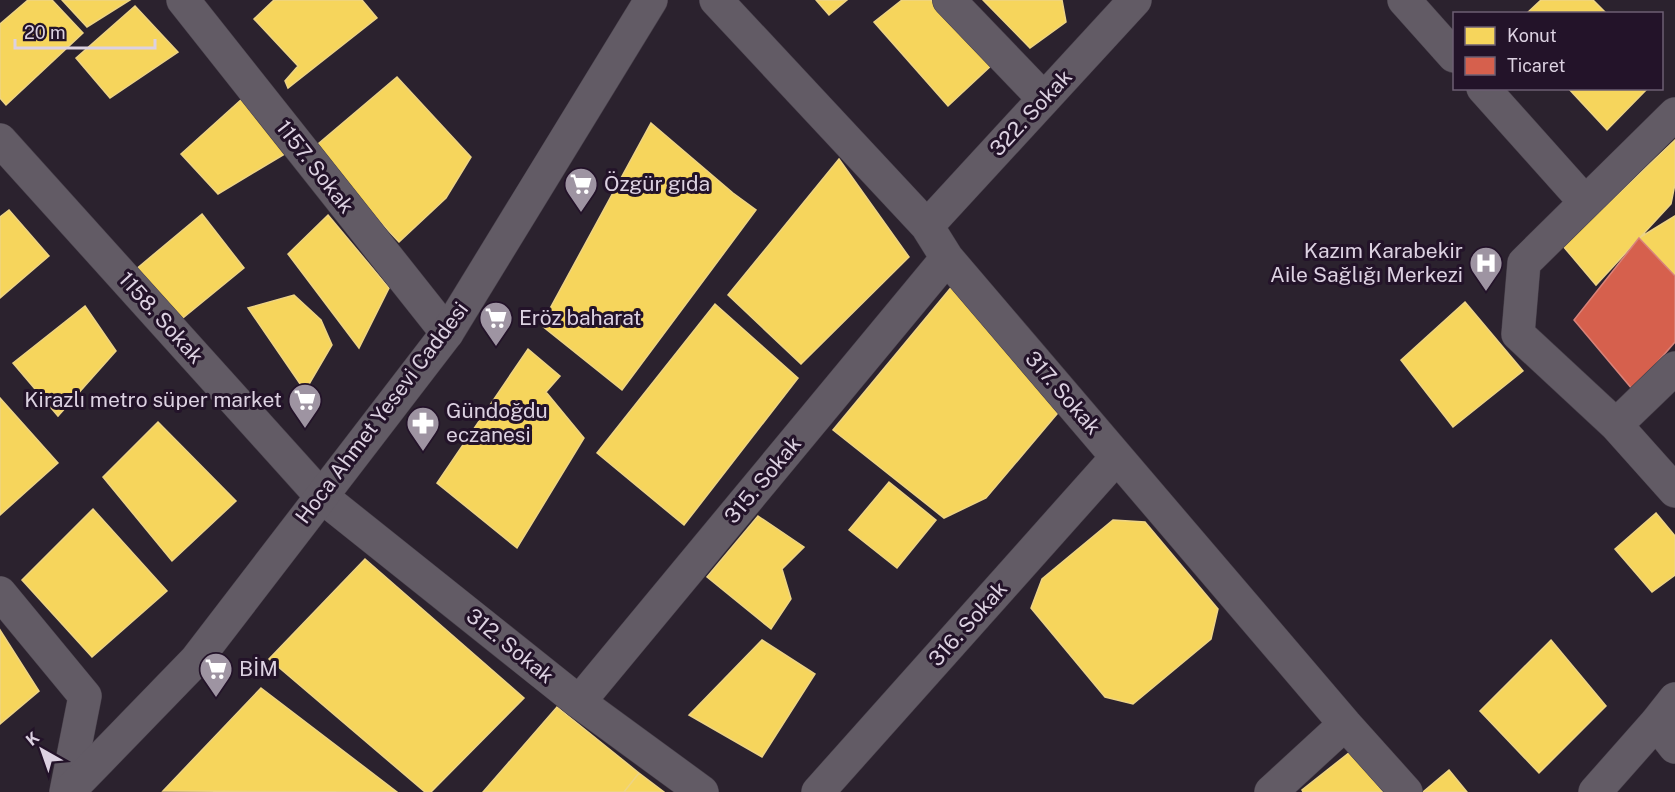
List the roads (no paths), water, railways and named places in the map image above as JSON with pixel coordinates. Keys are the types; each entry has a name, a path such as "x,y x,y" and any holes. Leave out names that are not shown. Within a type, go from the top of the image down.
{"street":[{"name":"1157. Sokak","path":"183,0 447,333"},
{"name":"Hoca Ahmet Yesevi Caddesi","path":"67,792 196,660 447,333 651,0"},
{"name":"317. Sokak","path":"716,0 927,226 947,258 1345,724 1406,792"},
{"path":"949,0 1044,99"},
{"path":"1404,0 1453,54"},
{"name":"322. Sokak","path":"927,226 1130,2"},
{"path":"1486,90 1586,202"},
{"path":"1675,114 1524,263 1518,334 1616,425 1675,491"},
{"name":"1158. Sokak","path":"0,140 321,496"},
{"name":"315. Sokak","path":"579,702 947,258"},
{"path":"1616,425 1675,368"},
{"name":"316. Sokak","path":"818,792 1118,457"},
{"name":"312. Sokak","path":"321,496 579,702 702,792"},
{"path":"0,593 85,696 67,792"},
{"path":"1594,792 1669,723"},
{"path":"1271,792 1345,724"}],"place":[{"name":"Özgür gıda","path":"581,213"},
{"name":"Kazım Karabekir Aile Sağlığı Merkezi","path":"1486,292"},
{"name":"Eröz baharat","path":"496,347"},
{"name":"Kirazlı metro süper market","path":"305,429"},
{"name":"Gündoğdu eczanesi","path":"423,452"},
{"name":"BİM","path":"216,698"}]}
